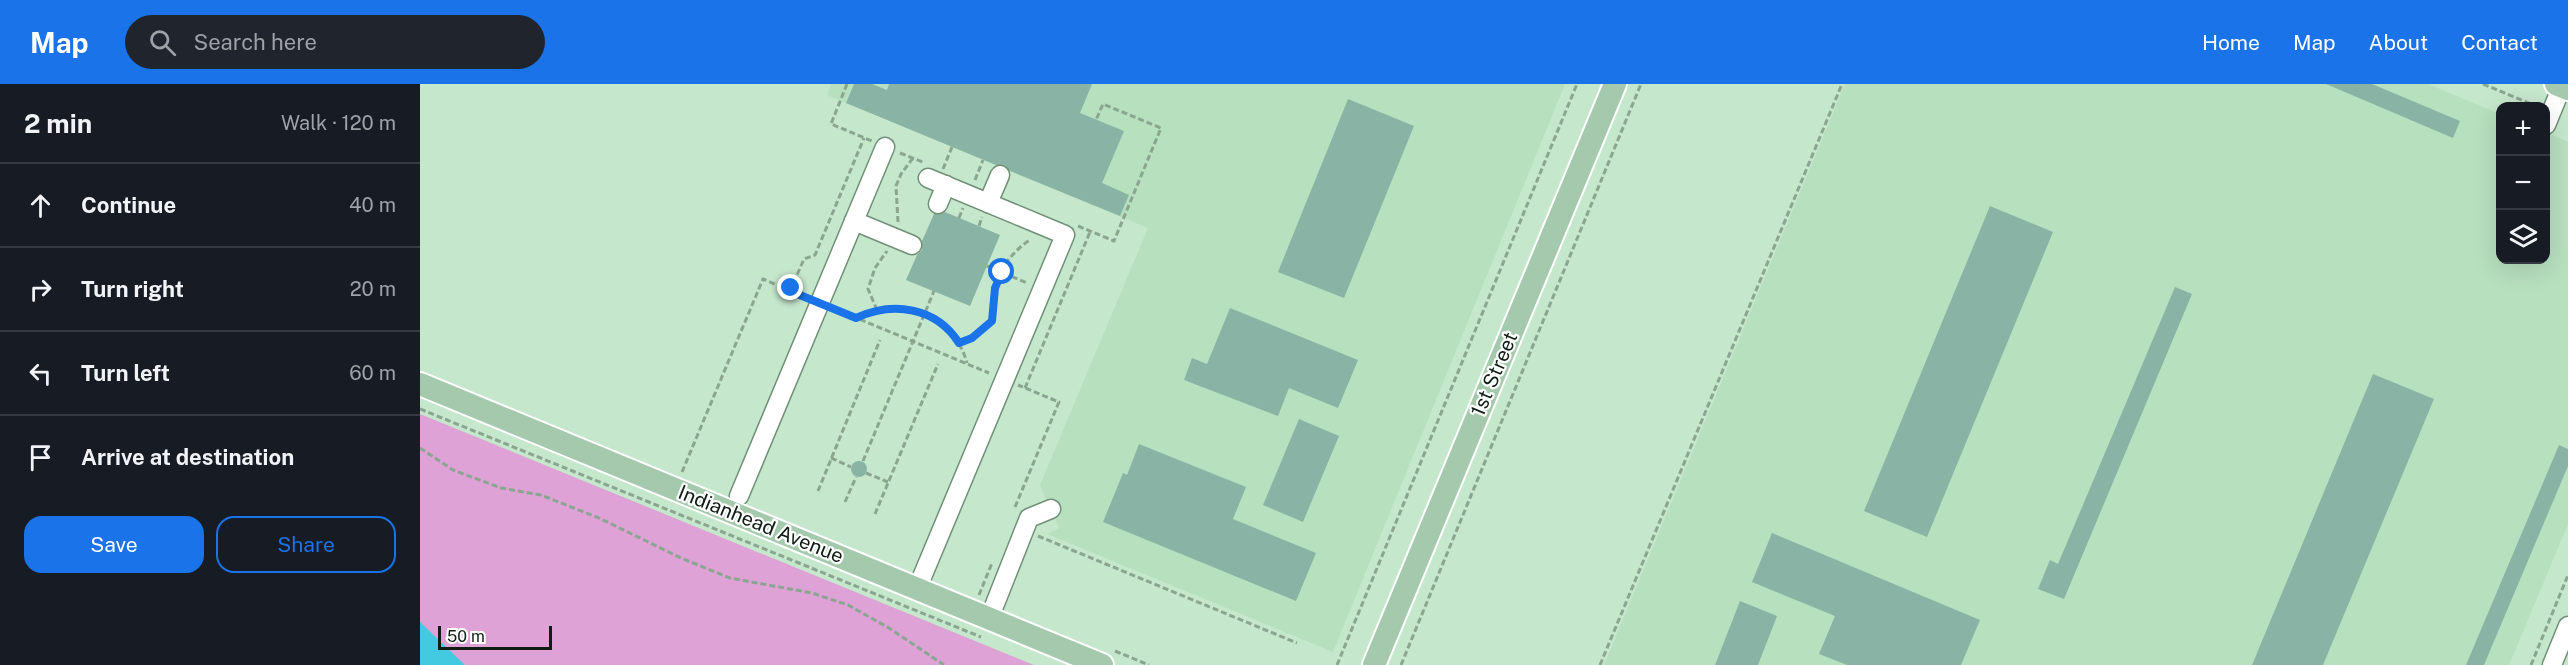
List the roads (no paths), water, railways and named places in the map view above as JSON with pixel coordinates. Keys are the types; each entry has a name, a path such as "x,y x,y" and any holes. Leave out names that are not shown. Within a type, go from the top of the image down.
{"main road":[{"name":"1st Street","path":"1374,665 1615,84"},
{"name":"Indianhead Avenue","path":"420,384 917,589 986,628 1102,665"}],"street":[{"path":"2550,115 2562,86"},
{"path":"739,496 885,147"},
{"path":"988,202 1000,175"},
{"path":"917,589 1065,235 988,202 942,177 938,204"},
{"path":"854,221 912,245"},
{"path":"986,628 1029,518 1051,509"},
{"path":"2552,665 2568,626"}],"water":[{"path":"420,622 465,665 420,665"}]}
